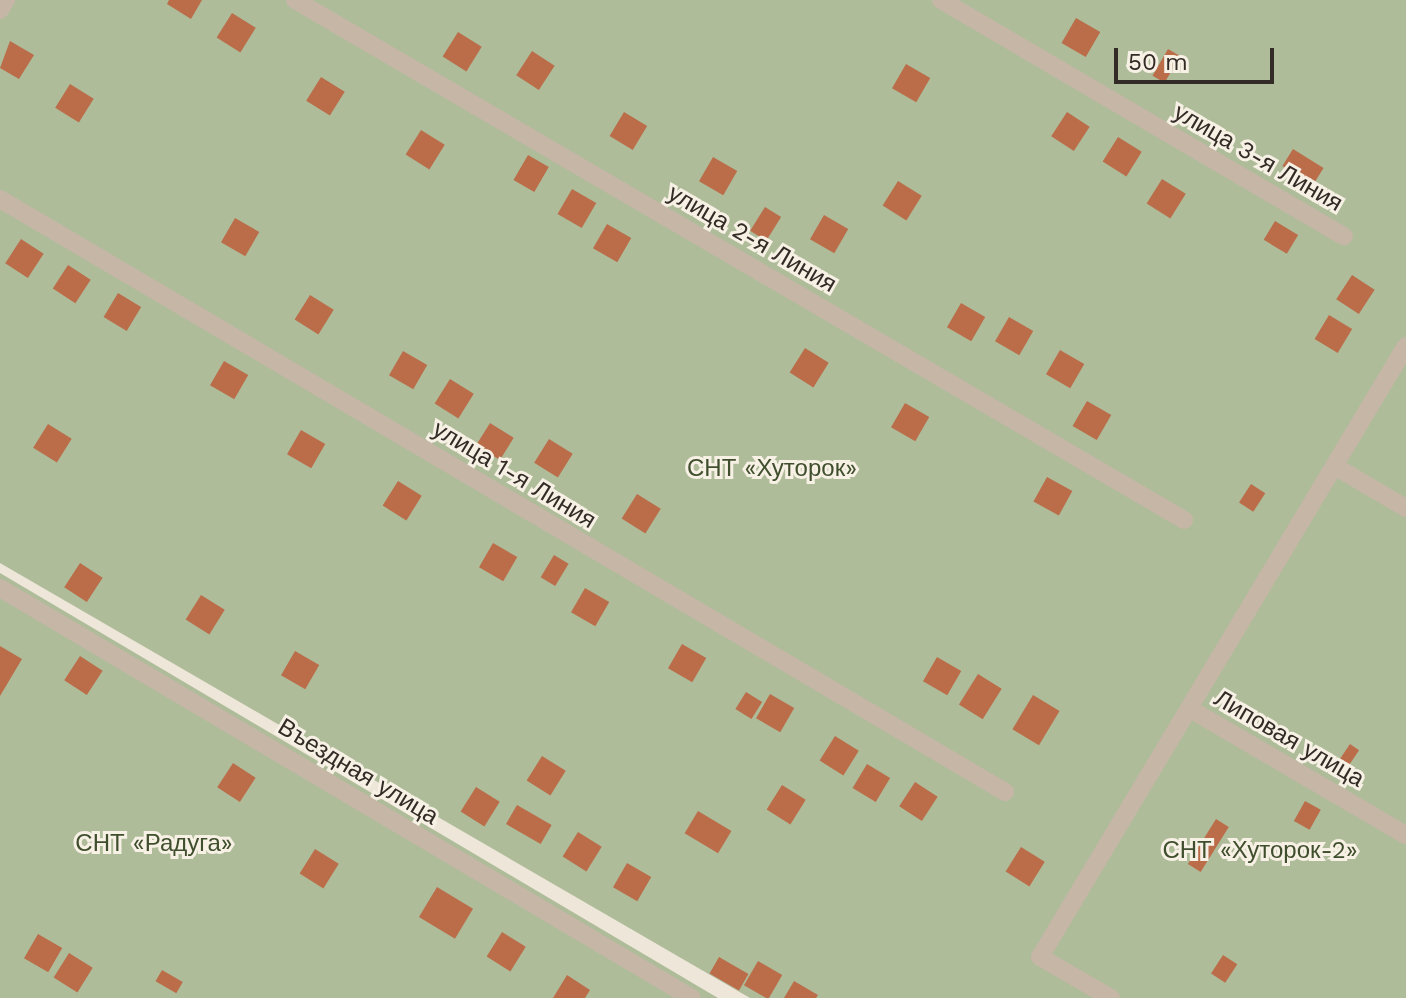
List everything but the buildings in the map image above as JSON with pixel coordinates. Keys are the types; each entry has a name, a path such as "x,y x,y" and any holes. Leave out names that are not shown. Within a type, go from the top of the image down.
{"street":[{"path":"0,10 6,0"},
{"name":"улица 2-я Линия","path":"295,0 1184,520"},
{"name":"улица 3-я Линия","path":"941,0 1344,236"},
{"name":"улица 1-я Линия","path":"0,199 1005,792"},
{"path":"1111,998 1040,957 1406,346"},
{"path":"1336,467 1406,508"},
{"name":"Въездная улица","path":"0,588 692,998"},
{"name":"Липовая улица","path":"1190,709 1406,835"}],"green space":[{"name":"СНТ «Хуторок»","path":"0,0 1406,0 1406,998 750,998 0,563"},
{"name":"СНТ «Радуга»","path":"0,573 718,998 0,998"}],"park label":[{"name":"СНТ «Хуторок-2»","path":"1260,851"}]}
